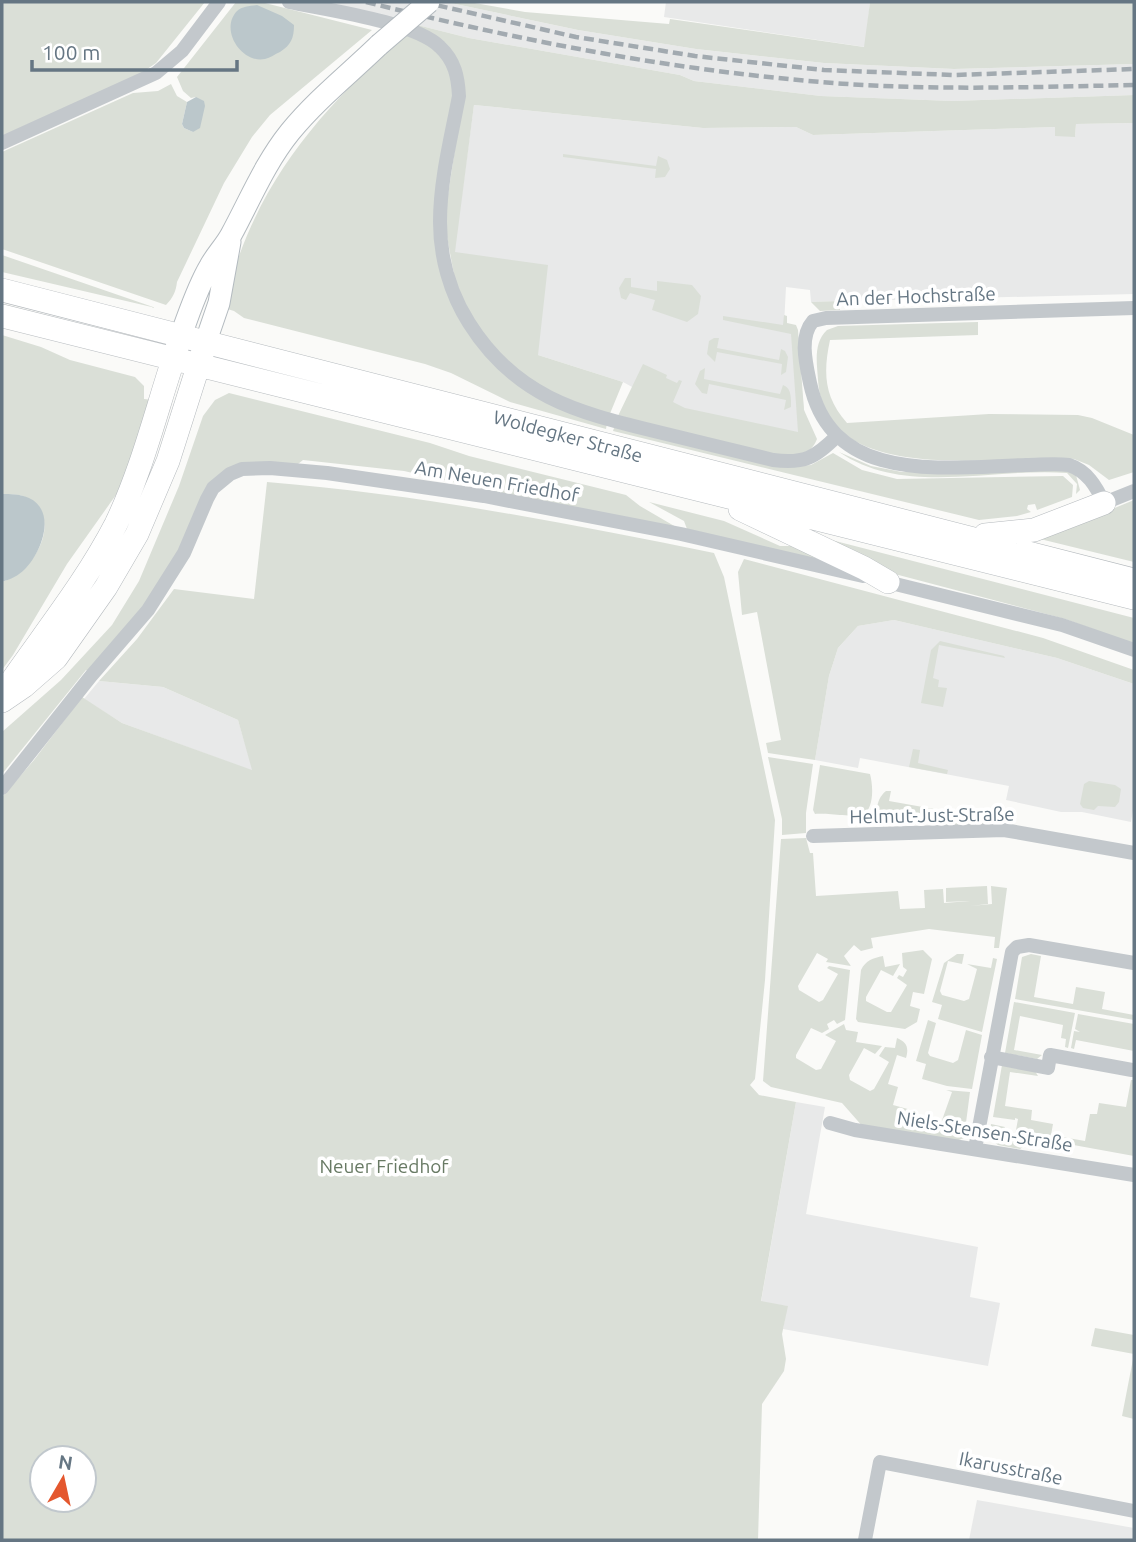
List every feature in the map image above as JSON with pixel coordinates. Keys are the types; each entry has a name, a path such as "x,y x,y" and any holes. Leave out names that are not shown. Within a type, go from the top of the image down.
{"main road":[{"path":"2,695 75,592 116,524 145,453 195,296 250,195 290,133 312,108 429,2"},
{"path":"2,701 56,657 106,587 137,534 168,461 219,303 230,236"},
{"name":"Woldegker Straße","path":"2,290 1134,580"},
{"name":"Woldegker Straße","path":"2,316 1134,598"},
{"path":"689,486 888,582"},
{"path":"965,537 1034,530 1104,503"}],"street":[{"path":"2,143 156,73 182,51 219,2"},
{"path":"289,2 413,31 433,40 451,60 458,79 459,96 441,202 443,254 452,287 465,317 484,345 511,374 540,394 587,415 773,460 786,462 808,459 837,436"},
{"name":"An der Hochstraße","path":"1104,503 1094,483 1085,473 1069,465 928,467 902,465 859,452 826,424 816,405 805,339 809,325 818,318 1134,308"},
{"name":"Am Neuen Friedhof","path":"2,788 148,610 184,553 213,488 230,474 243,469 270,468 327,473 484,496 693,536 1062,625 1134,650"},
{"path":"1104,503 1134,491"},
{"name":"Helmut-Just-Straße","path":"813,836 1004,830 1134,853"},
{"path":"975,1149 1010,958 1017,947 1029,945 1134,963"},
{"path":"991,1057 1048,1068 1050,1055 1132,1070"},
{"name":"Niels-Stensen-Straße","path":"830,1123 855,1130 1134,1175"},
{"name":"Ikarusstraße","path":"865,1540 880,1462 1134,1511"}],"shaded area":[{"path":"326,2 446,2 578,30 696,49 824,63 954,69 1134,64 1134,95 953,101 821,96 694,81 680,75 469,38"},
{"path":"666,2 870,2 865,47 664,17"},
{"path":"257,5 282,16 294,25 289,44 265,59 248,56 241,51 232,36 232,19 237,11"},
{"path":"196,97 204,101 205,106 200,128 193,132 182,124 187,102"},
{"path":"474,105 703,128 796,127 813,135 1055,127 1075,137 1076,124 1134,123 1134,294 811,302 810,290 786,287 784,325 795,326 808,446 685,416 623,382 538,355 454,252"},
{"path":"2,494 29,498 38,504 45,522 41,542 31,562 20,574 2,582"},
{"path":"894,620 1057,658 1134,684 1134,804 1131,822 1082,812 1061,812 1006,800 1009,786 860,758 858,768 815,760 829,676 838,648 858,626"},
{"path":"99,681 163,687 238,720 253,771 122,723 84,699"},
{"path":"796,1102 825,1107 806,1214 978,1247 970,1297 1000,1303 988,1366 783,1329 787,1306 761,1302"},
{"path":"977,1500 1134,1528 1134,1540 969,1540"}],"green space":[{"path":"2,2 205,2 156,63 140,74 2,136"},
{"path":"236,2 261,2 372,30 270,115 252,137 224,183 171,300 166,305 2,249 2,152 133,93 158,91 171,84 177,96 187,102 182,124 193,132 196,97 191,98 183,91 177,77"},
{"path":"306,2 326,2 469,38 680,75 694,81 821,96 953,101 1134,95 1134,123 1076,124 1075,137 1055,136 1055,127 813,135 796,127 703,128 474,105 455,252 548,265 538,355 623,382 609,416 530,383 481,335 456,285 444,221 463,96 450,49"},
{"path":"446,2 469,2 525,12 669,24 670,19 864,47 870,2 1134,2 1134,64 954,69 824,63 696,49 578,30"},
{"path":"408,33 437,49 454,79 439,254 493,361 607,423 606,429 510,402 451,373 425,364 244,318 224,308 251,226 292,155 345,91"},
{"path":"563,154 656,166 658,156 667,160 670,169 665,177 655,178 656,169 563,157"},
{"path":"2,255 156,308 2,272"},
{"path":"625,278 631,278 631,287 657,291 657,281 692,285 701,296 698,314 687,322 652,310 655,300 630,293 626,300 621,298 619,288"},
{"path":"840,301 840,310 820,311 811,302"},
{"path":"784,315 787,316 787,323 796,325 798,330 804,410 817,439 808,451 785,457 617,418 643,364 667,375 666,378 677,383 682,381 673,402 685,408 798,432 791,334 723,320 723,316 783,325"},
{"path":"978,322 978,335 830,340 826,363 827,384 839,413 847,423 989,414 1078,415 1134,435 1134,472 1109,480 1089,465 1074,459 963,461 922,459 883,452 851,438 828,415 818,380 817,360 820,341 827,330 838,326"},
{"path":"2,335 41,347 70,360 135,377 144,386 144,399 154,400 123,485 67,564 2,670 2,582 25,567 35,555 44,529 43,516 36,505 23,496 2,494"},
{"path":"719,338 717,348 779,360 781,349 788,357 786,372 781,375 782,364 717,352 715,362 707,354 709,341"},
{"path":"705,368 704,379 780,394 783,385 786,386 791,397 791,407 784,410 786,400 709,384 707,394 702,393 695,384 700,371"},
{"path":"229,393 626,495 676,527 532,500 404,471 303,460 298,464 228,469 144,607 89,672 86,670 2,774 2,732 61,680 112,625 139,581 179,486 203,416 215,400"},
{"path":"615,425 787,467 811,465 833,453 862,470 897,479 1063,476 1073,485 1072,497 1037,510 1035,504 1028,505 1027,509 1031,512 1017,516 979,520 613,431"},
{"path":"839,452 871,466 902,472 1067,470 1076,475 1080,490 1076,494 1077,484 1067,473 921,477 865,466"},
{"name":"Neuer Friedhof","path":"267,482 435,502 714,553 724,577 775,820 765,980 755,1079 750,1085 759,1095 796,1102 761,1301 788,1306 782,1334 786,1359 784,1371 762,1404 758,1540 2,1540 2,797 82,697 122,723 252,770 238,720 163,687 99,681 137,639 174,589 254,599"},
{"path":"1134,500 1134,562 1040,539"},
{"path":"649,502 724,521 780,546 792,546 852,568 687,529 684,521"},
{"path":"812,535 1134,618 1134,644 1065,619 891,573"},
{"path":"744,559 1043,638 1134,670 1134,684 1057,658 894,620 858,626 838,648 829,676 815,760 768,753 766,743 781,740 757,612 742,615 738,572"},
{"path":"940,641 1005,658 939,645 933,678 939,680 938,687 947,688 943,707 921,703 931,650"},
{"path":"913,749 920,750 918,763 948,770 947,774 909,767"},
{"path":"768,757 813,764 806,833 782,835 782,819"},
{"path":"820,765 870,774 872,797 866,813 861,816 815,814 813,810"},
{"path":"1089,781 1115,785 1121,789 1119,802 1115,807 1098,806 1094,810 1083,808 1080,804 1084,784"},
{"path":"886,791 891,791 889,801 934,809 933,821 881,823 878,806"},
{"path":"985,808 996,810 996,822 942,826 940,821 936,821 937,810 983,818"},
{"path":"806,838 810,853 813,853 816,896 898,891 900,909 925,908 924,890 943,889 944,903 970,901 946,902 946,888 987,886 988,904 970,906 992,904 991,886 1007,888 999,948 994,948 995,937 929,929 871,938 873,948 861,951 854,945 844,956 851,966 826,962 828,959 817,953 798,986 799,990 819,1002 823,1000 838,974 827,968 829,966 850,970 845,1020 837,1024 834,1020 827,1024 829,1029 822,1033 811,1028 796,1058 816,1070 821,1069 836,1041 825,1035 844,1024 846,1030 858,1032 856,1042 882,1046 875,1054 864,1048 849,1075 850,1080 870,1091 874,1089 889,1062 879,1056 885,1047 895,1048 897,1038 905,1043 907,1051 906,1058 897,1055 888,1084 898,1087 893,1105 915,1111 916,1116 941,1123 952,1092 946,1090 970,1092 964,1138 956,1141 864,1128 842,1103 771,1087 763,1081 781,839"},
{"path":"923,950 932,959 924,994 913,992 910,1006 920,1009 917,1022 905,1029 858,1022 856,1019 861,970 865,964 883,956 885,967 900,964 893,976 881,970 866,997 866,1001 891,1012 907,985 897,978 899,975 903,977 907,970 903,967 902,953"},
{"path":"957,954 964,954 962,964 948,961 940,991 942,995 964,1001 969,999 977,969 967,964 991,968 993,958 997,959 982,1032 938,1019 942,1005 932,1002 944,963"},
{"path":"1031,954 1041,956 1034,997 1073,1004 1076,987 1105,992 1102,1009 1134,1015 1134,1020 1015,999 1022,957"},
{"path":"1014,1002 1075,1013 1068,1048 1065,1047 1066,1039 1061,1038 1063,1025 1020,1016 1014,1050 1042,1055 1037,1059 1005,1053"},
{"path":"1078,1014 1134,1024 1134,1051 1076,1040 1074,1049 1071,1048 1074,1031 1080,1032 1075,1029"},
{"path":"928,1020 936,1023 928,1053 953,1063 958,1060 966,1030 982,1035 972,1089 922,1079 926,1064 916,1061"},
{"path":"1002,1065 1035,1071 1038,1076 1010,1072 1005,1106 1032,1110 1031,1120 1053,1124 1051,1135 1085,1141 1090,1114 1097,1114 1099,1103 1126,1107 1131,1080 1134,1080 1134,1156 1035,1138 1020,1149 998,1145 989,1138 991,1124 1005,1127 1003,1139 1014,1141 1018,1119 993,1117"},
{"path":"1095,1328 1134,1335 1134,1354 1091,1346"},
{"path":"1134,1354 1134,1419 1122,1416"}],"railway":[{"path":"366,2 536,41 649,61 763,76 899,87 1134,85"},
{"path":"423,2 576,37 695,56 824,70 953,75 1134,69"}]}
